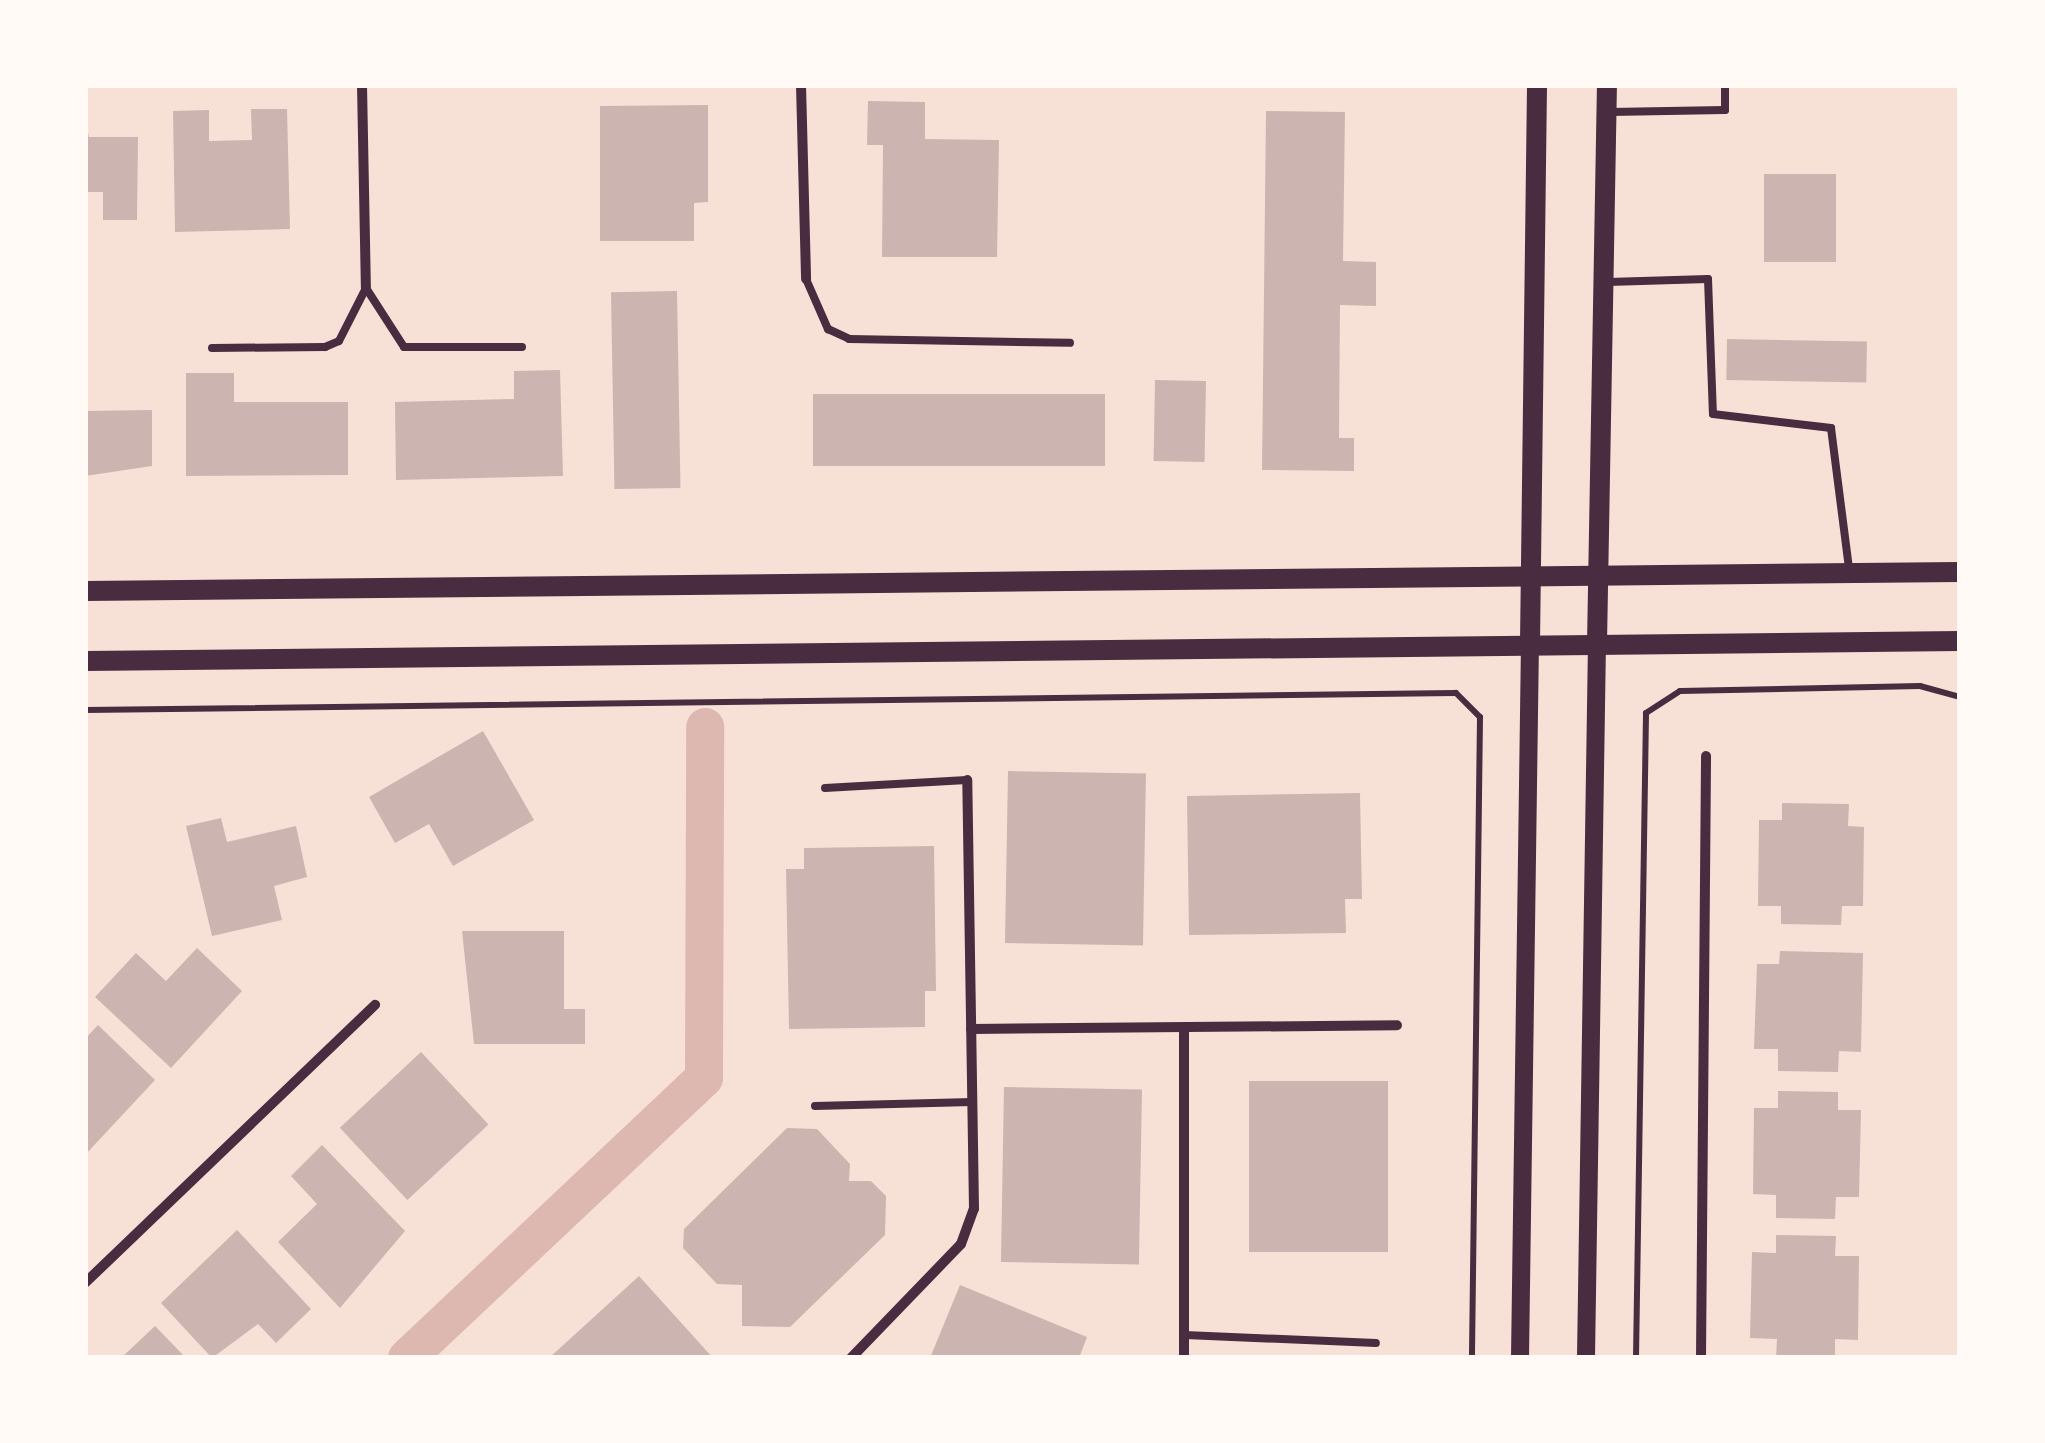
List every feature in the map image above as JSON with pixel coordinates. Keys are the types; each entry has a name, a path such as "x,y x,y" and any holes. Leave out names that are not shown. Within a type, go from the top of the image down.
{"main road":[{"path":"1530,643 1537,85"},
{"path":"1597,644 1606,85"},
{"path":"85,591 1960,572"},
{"path":"85,661 1960,641"}],"street":[{"path":"362,85 366,288"},
{"path":"801,85 806,279"},
{"path":"1520,1358 1530,643"},
{"path":"1586,1358 1597,644"},
{"path":"1701,1358 1706,756"},
{"path":"850,1358 961,1244 974,1209 967,780"},
{"path":"85,1283 374,1005"},
{"path":"971,1030 1398,1025"},
{"path":"1184,1027 1184,1358"}],"lane":[{"path":"1606,112 1725,110 1725,85"},
{"path":"806,279 828,329 849,339 1070,343"},
{"path":"1604,282 1708,279 1713,414 1831,428 1849,574"},
{"path":"366,288 404,348 522,348"},
{"path":"212,348 325,348 339,341 366,288"},
{"path":"825,788 967,780"},
{"path":"815,1106 972,1102"},
{"path":"1185,1335 1376,1342"}],"path":[{"path":"85,710 1456,693 1480,718 1472,1358"}],"building":[{"path":"868,101 925,102 925,139 999,140 997,257 882,257 883,145 867,145"},
{"path":"708,105 708,202 694,203 694,241 600,241 600,106"},
{"path":"251,109 287,109 290,229 175,232 173,111 209,110 209,141 252,140"},
{"path":"1266,111 1345,112 1343,261 1376,262 1376,306 1340,305 1339,438 1354,438 1354,471 1262,470"},
{"path":"85,122 89,137 138,137 137,220 103,220 103,192 85,192"},
{"path":"1764,174 1836,174 1836,262 1764,262"},
{"path":"677,291 680,488 614,489 611,292"},
{"path":"1727,339 1867,341 1866,382 1726,380"},
{"path":"560,370 563,476 396,480 395,402 514,399 514,371"},
{"path":"186,373 234,373 234,402 348,402 348,475 186,476"},
{"path":"1155,380 1206,381 1205,462 1154,461"},
{"path":"813,394 1105,394 1105,466 813,466"},
{"path":"152,410 152,466 85,476 85,411"},
{"path":"483,731 534,820 453,866 429,824 395,843 369,797"},
{"path":"1008,771 1146,773 1143,945 1005,943"},
{"path":"1360,793 1362,899 1345,899 1346,933 1189,935 1187,796"},
{"path":"1782,803 1849,804 1848,826 1864,827 1863,906 1842,906 1841,925 1781,924 1781,906 1758,906 1759,820 1782,820"},
{"path":"221,818 227,842 296,826 307,877 274,886 282,920 212,936 186,826"},
{"path":"934,846 936,991 925,991 925,1027 789,1029 786,869 804,869 804,848"},
{"path":"462,931 564,931 564,1009 585,1009 585,1044 474,1044"},
{"path":"197,948 242,991 171,1068 95,997 136,953 166,981"},
{"path":"1780,951 1863,953 1861,1052 1839,1051 1838,1072 1778,1071 1778,1049 1754,1049 1757,964 1779,964"},
{"path":"98,1025 155,1080 85,1155 85,1039"},
{"path":"421,1052 489,1124 407,1200 340,1128"},
{"path":"1249,1081 1388,1081 1388,1252 1249,1252"},
{"path":"1004,1087 1142,1089 1139,1264 1001,1262"},
{"path":"1778,1091 1838,1092 1838,1110 1861,1110 1859,1197 1836,1197 1835,1219 1776,1218 1776,1195 1753,1194 1754,1108 1778,1108"},
{"path":"787,1128 817,1129 850,1164 849,1181 871,1181 886,1196 885,1235 790,1327 742,1326 742,1285 717,1284 683,1248 684,1229"},
{"path":"322,1145 405,1231 340,1308 278,1242 317,1204 291,1176"},
{"path":"237,1230 311,1309 276,1343 258,1324 212,1358 161,1303"},
{"path":"1776,1235 1836,1236 1835,1256 1859,1256 1858,1340 1835,1339 1835,1358 1776,1358 1777,1339 1750,1338 1752,1252 1776,1253"},
{"path":"639,1276 713,1358 549,1358"},
{"path":"960,1285 1087,1337 1079,1358 930,1358"},
{"path":"155,1326 186,1358 121,1358"}],"waterway":[{"path":"407,1358 704,1078 705,727"}]}
